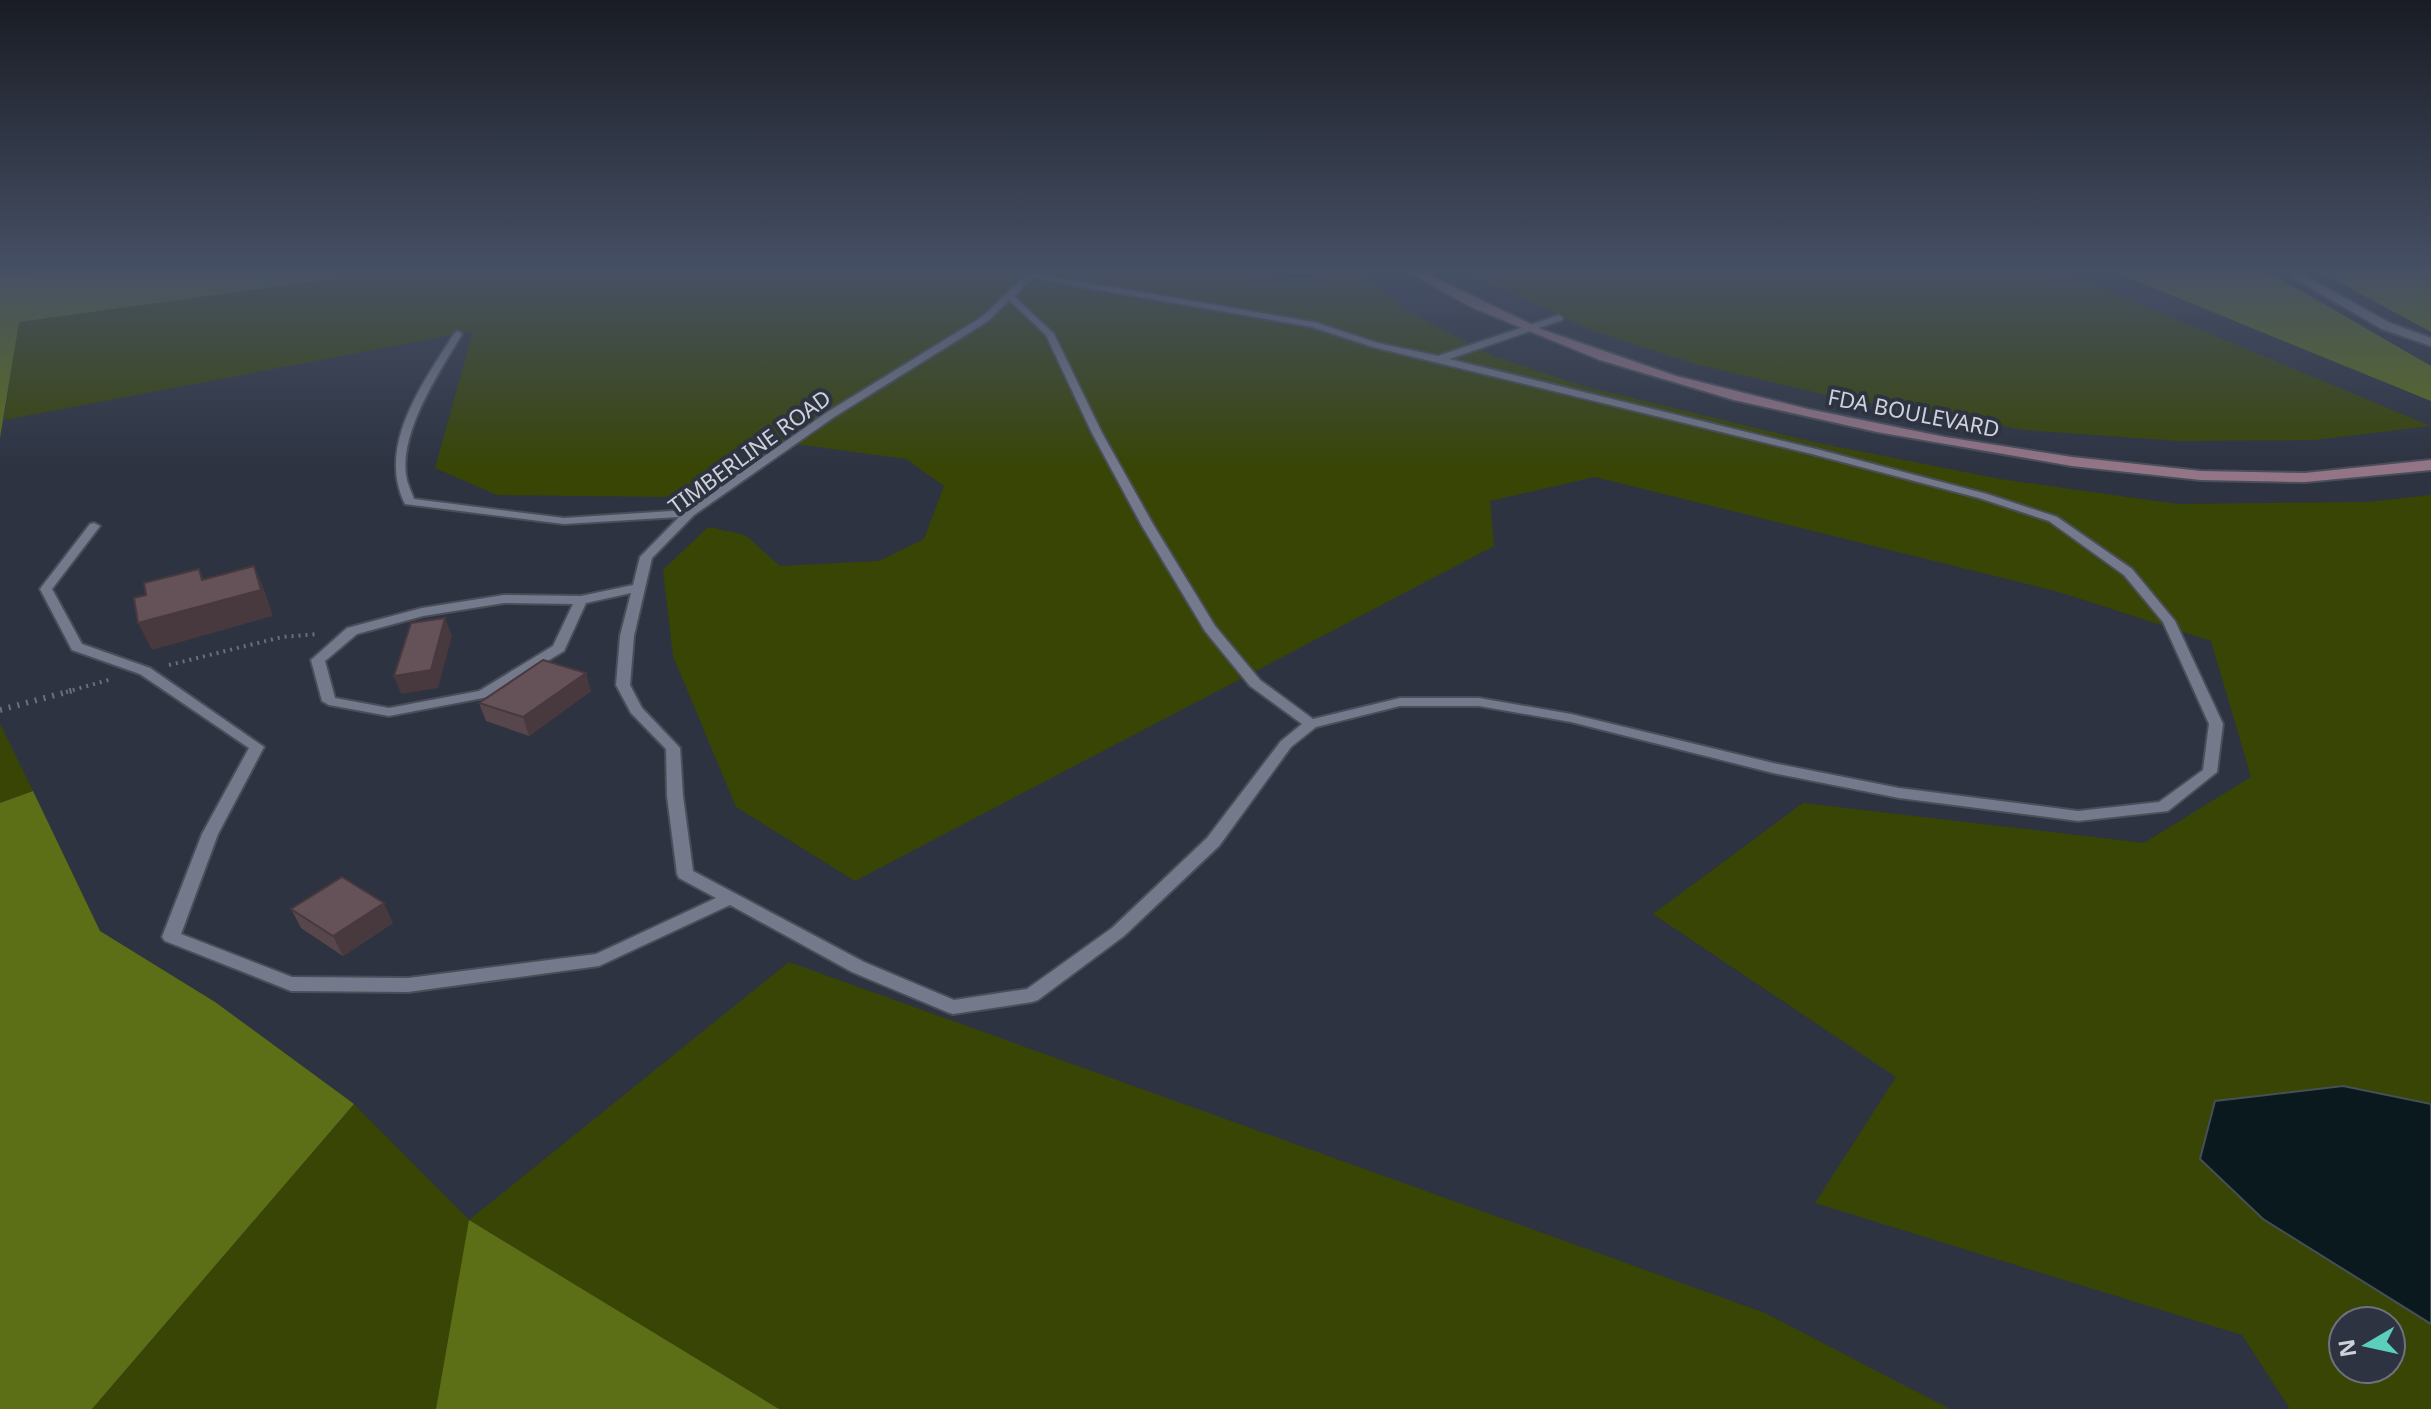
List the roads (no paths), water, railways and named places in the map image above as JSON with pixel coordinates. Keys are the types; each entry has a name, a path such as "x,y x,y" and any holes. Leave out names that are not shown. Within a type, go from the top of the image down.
{"street":[{"name":"FDA BOULEVARD","path":"1554,337 1647,370 1759,402 2000,451 2150,471 2236,477 2330,477 2431,465"}],"lane":[{"path":"456,337 405,438 400,471 409,502 564,521 690,513"},
{"name":"TIMBERLINE ROAD","path":"638,588 646,557 690,513 830,415 956,337"},
{"path":"1051,337 1112,460 1210,628 1255,683 1311,724"},
{"path":"581,600 559,648 483,694 389,712 329,701 318,660 352,631 422,612 504,599 581,600 638,588 627,636 623,685 636,710 673,748 685,874 858,967 953,1007 1032,995 1118,932 1213,842 1286,744 1311,724 1400,702 1479,702 1571,718 1773,768 1899,793 2078,816 2163,807 2210,772 2216,724 2169,621 2128,572 2053,519 1983,496 1816,452 1350,337"},
{"path":"1439,359 1504,337"},
{"path":"94,526 46,589 77,647 145,671 257,747 210,834 171,937 291,984 408,985 599,960 731,898"}]}
